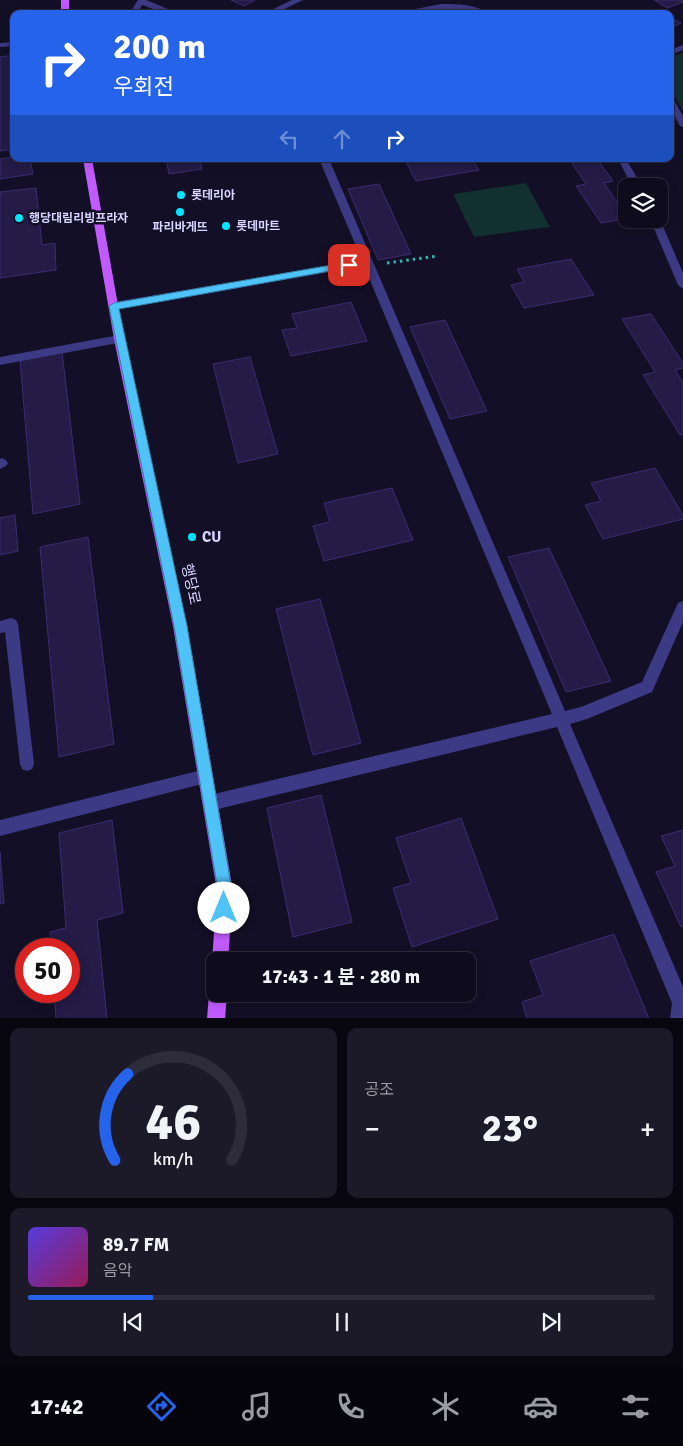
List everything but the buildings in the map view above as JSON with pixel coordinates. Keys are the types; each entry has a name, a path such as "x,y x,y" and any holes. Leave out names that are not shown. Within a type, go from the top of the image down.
{"main road":[{"name":"행당로","path":"88,162 119,339 180,626 206,776 225,891 221,952"},
{"path":"216,1018 217,1002"}],"street":[{"path":"276,10 300,0"},
{"path":"141,1 165,10"},
{"path":"417,10 451,4 479,10"},
{"path":"674,107 683,124"},
{"path":"325,162 681,1003 679,1018"},
{"path":"624,162 633,178"},
{"path":"659,228 683,285"},
{"path":"114,306 368,262"},
{"path":"0,361 119,339"},
{"path":"210,803 582,714 647,687 683,607"},
{"path":"0,627 11,624 27,764"},
{"path":"0,828 206,776"}],"path":[{"path":"368,262 387,263 438,256"}],"green space":[{"path":"683,52 683,111 674,95 674,56"},
{"path":"526,183 550,227 474,237 453,194"}],"place":[{"name":"롯데리아","path":"181,195"},
{"name":"파리바게뜨","path":"180,212"},
{"name":"행당대림리빙프라자","path":"19,218"},
{"name":"롯데마트","path":"226,226"},
{"name":"CU","path":"192,537"}],"route":[{"path":"224,908 225,891 180,626 119,339 114,306 349,265"}]}
